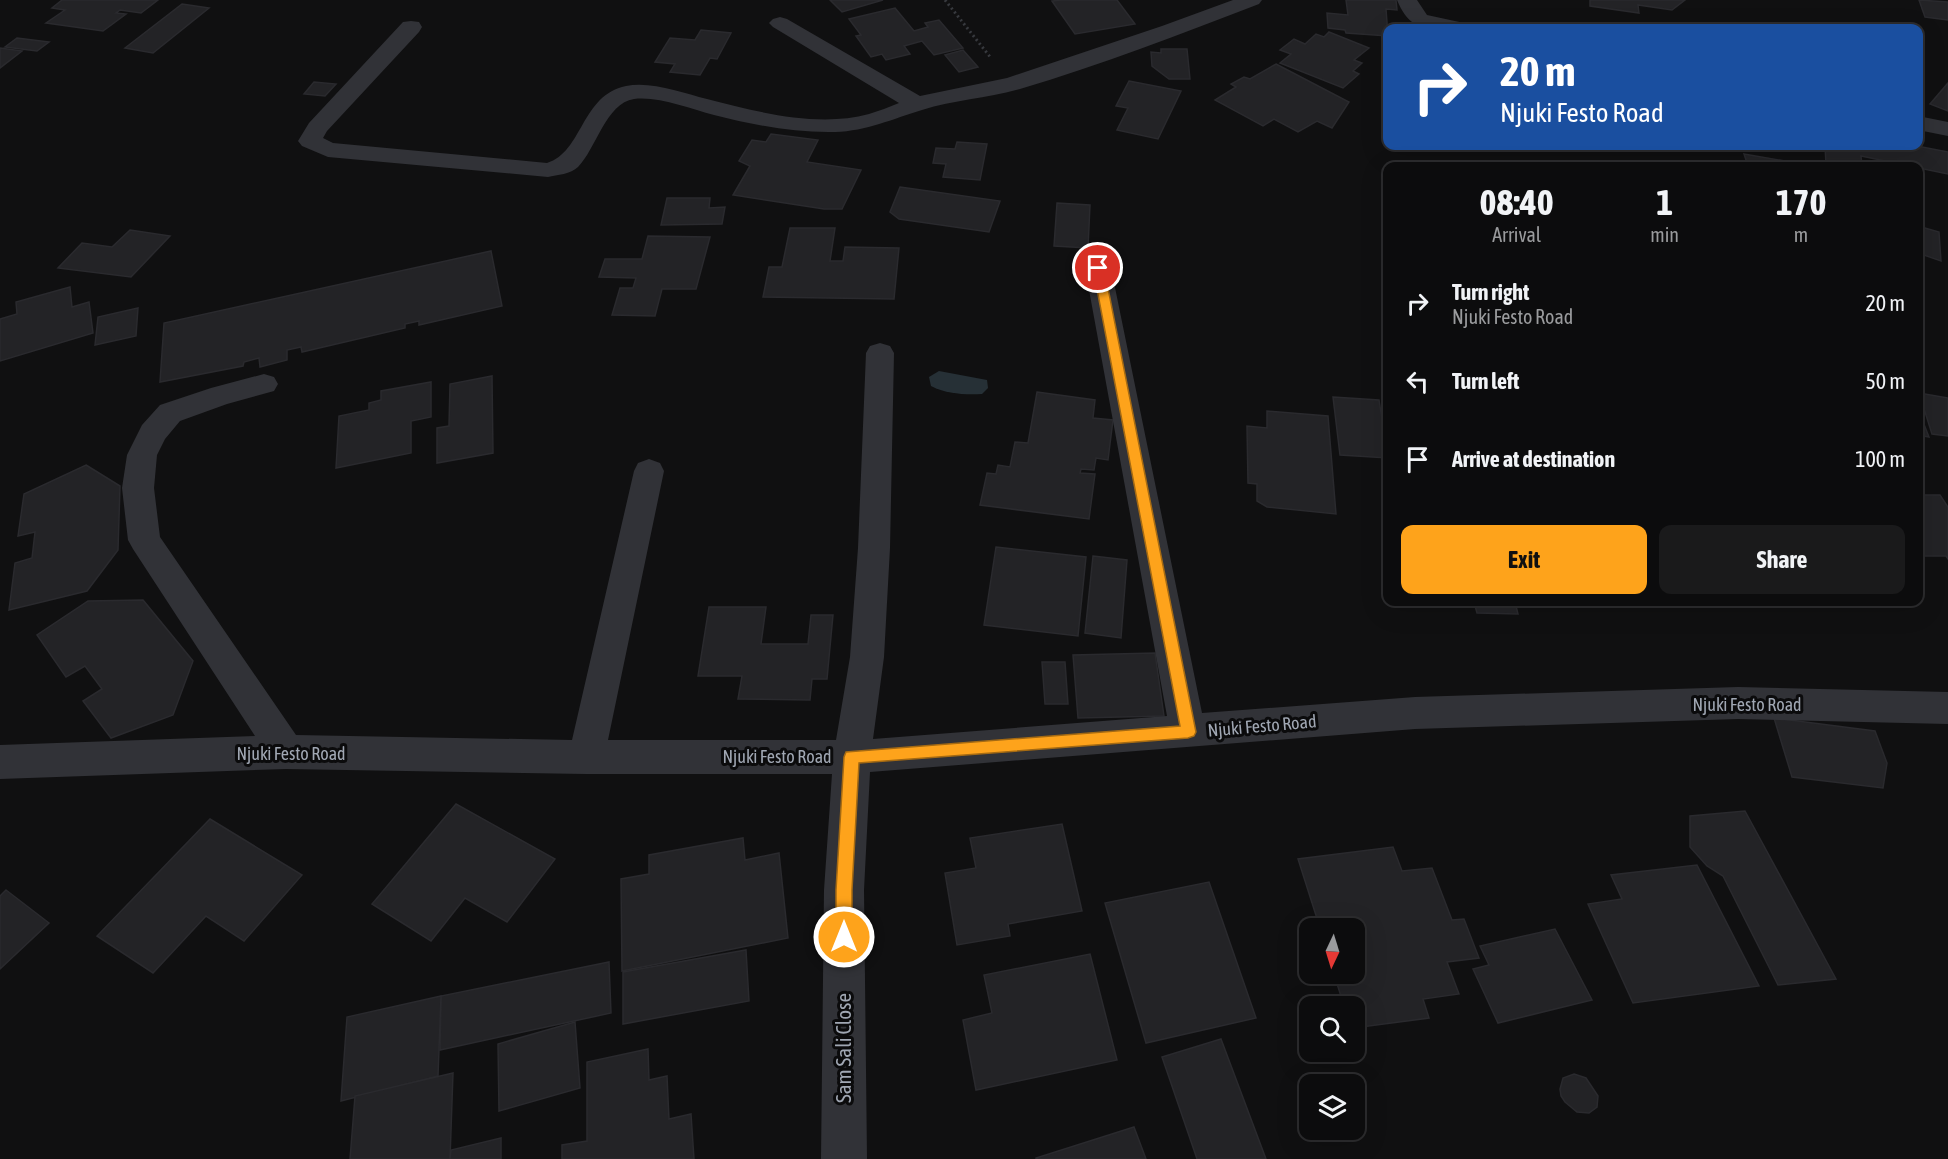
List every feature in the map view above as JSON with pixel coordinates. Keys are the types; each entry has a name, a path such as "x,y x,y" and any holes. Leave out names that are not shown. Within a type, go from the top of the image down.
{"street":[{"path":"411,27 317,128 310,141 328,150 548,170 568,163 590,126 614,100 628,93 645,93 735,114 808,124 843,125 871,120 917,104 1012,84 1170,31 1252,0"},
{"path":"1407,0 1413,16 1419,21 1435,24"},
{"path":"780,23 917,104"},
{"path":"1923,124 1948,129"},
{"path":"1098,268 1188,732"},
{"name":"Sam Sali Close","path":"835,1157 844,890 852,757 867,657 874,548 880,353"},
{"path":"264,384 221,395 170,413 153,433 142,455 138,488 144,540 286,752"},
{"path":"586,757 649,471"},
{"name":"Njuki Festo Road","path":"0,762 286,752 586,757 852,757 1427,712 1738,703 1948,708"}],"path":[{"path":"945,0 1012,84"}],"shaded area":[{"path":"939,371 987,380 988,388 982,394 956,393 937,389 931,386 929,377"}],"building":[{"path":"62,0 158,0 141,13 120,10 116,13 126,14 103,31 46,23 65,10 52,8"},
{"path":"830,0 883,0 842,12"},
{"path":"1117,0 1135,24 1075,34 1052,1"},
{"path":"1346,0 1396,0 1397,10 1386,9 1387,24 1383,24 1383,36 1346,33 1345,30 1328,28 1327,13 1348,15"},
{"path":"1590,0 1685,0 1672,10 1638,5 1639,13 1590,6"},
{"path":"1919,0 1948,2 1948,20 1925,17"},
{"path":"182,4 209,8 153,53 125,48"},
{"path":"895,8 914,31 928,27 925,23 939,20 963,48 934,55 922,41 904,46 910,54 886,60 882,54 871,57 856,36 861,35 849,19"},
{"path":"701,30 731,33 717,59 710,58 700,75 670,72 675,64 655,62 670,38 695,40"},
{"path":"1329,32 1369,48 1354,60 1362,63 1353,71 1359,74 1343,88 1280,63 1291,54 1280,50 1294,39 1305,44 1316,34 1324,37"},
{"path":"17,38 49,42 37,51 5,47"},
{"path":"0,48 22,51 0,68"},
{"path":"1161,49 1187,49 1190,79 1169,79 1152,66 1151,52 1161,53"},
{"path":"963,50 978,67 959,72 945,55"},
{"path":"1276,64 1349,102 1332,128 1317,121 1298,132 1274,119 1263,126 1215,100 1236,87 1231,84 1244,77 1250,79"},
{"path":"1129,81 1181,91 1158,139 1117,130 1128,108 1116,106"},
{"path":"314,82 336,84 325,96 304,94"},
{"path":"1948,83 1948,111 1930,104"},
{"path":"771,134 818,140 807,162 861,170 842,209 824,209 733,195 750,166 739,161 752,140 766,142"},
{"path":"957,142 987,144 980,180 943,177 946,164 933,163 936,148 955,149"},
{"path":"1923,147 1948,152 1948,174 1923,169 1923,162 1890,162 1861,156 1862,162 1826,162 1825,150 1923,150"},
{"path":"1744,154 1790,162 1747,162"},
{"path":"900,187 1000,201 989,232 899,219 890,212"},
{"path":"667,198 710,198 709,208 725,207 722,224 661,225"},
{"path":"1057,203 1090,205 1088,248 1054,246"},
{"path":"1923,227 1939,232 1941,261 1923,255"},
{"path":"790,228 835,228 830,261 843,261 845,247 899,248 894,299 763,297 769,267 782,267"},
{"path":"130,230 170,236 131,277 58,268 82,243 112,247"},
{"path":"648,236 710,237 696,289 662,289 655,316 612,315 620,288 633,288 636,278 599,277 605,259 642,259"},
{"path":"491,251 502,306 419,325 419,321 405,324 405,328 302,352 301,347 287,350 287,360 260,367 259,358 244,362 243,366 160,382 164,323"},
{"path":"70,287 72,307 89,302 93,333 0,361 0,319 17,314 16,302"},
{"path":"138,308 136,336 95,345 98,317"},
{"path":"492,376 493,453 437,463 437,428 449,426 450,384"},
{"path":"431,382 431,417 411,421 411,453 336,468 339,416 369,410 369,403 381,400 381,391"},
{"path":"1037,392 1095,400 1093,418 1113,420 1108,460 1096,458 1094,470 1081,469 1080,473 1095,474 1089,519 980,505 987,473 996,474 998,465 1010,467 1015,442 1028,443"},
{"path":"1923,394 1948,398 1948,436 1932,434 1923,406"},
{"path":"1333,397 1379,400 1383,426 1383,458 1340,455"},
{"path":"1267,411 1328,416 1336,514 1267,507 1257,501 1257,484 1248,483 1247,426 1267,428"},
{"path":"1923,422 1929,437 1923,436"},
{"path":"86,465 120,486 118,550 87,591 9,610 15,563 32,558 35,532 18,536 24,494"},
{"path":"1923,495 1940,495 1948,507 1948,559 1946,556 1923,556"},
{"path":"996,547 1086,557 1078,636 984,625"},
{"path":"1093,556 1127,560 1121,638 1085,633"},
{"path":"143,600 193,661 173,715 111,738 83,701 102,689 85,666 66,677 37,635 88,601"},
{"path":"1475,606 1516,606 1518,614 1477,613"},
{"path":"709,607 766,607 761,644 808,644 811,615 833,615 827,679 812,679 810,700 738,699 742,676 698,676"},
{"path":"1155,653 1164,716 1078,718 1073,655"},
{"path":"1042,662 1065,662 1068,704 1045,704"},
{"path":"1774,718 1875,731 1887,763 1883,788 1792,777"},
{"path":"456,804 555,859 507,922 465,898 431,941 372,904"},
{"path":"1745,811 1836,979 1778,985 1723,876 1707,866 1690,847 1690,816"},
{"path":"210,819 302,875 244,941 206,916 153,973 97,936"},
{"path":"1062,824 1082,911 1008,924 1010,936 957,945 945,873 976,868 970,838"},
{"path":"743,838 745,860 779,853 788,938 622,971 621,879 649,874 649,855"},
{"path":"1393,847 1402,871 1432,868 1452,920 1464,919 1479,958 1447,962 1459,994 1423,999 1429,1018 1365,1027 1365,996 1341,996 1337,984 1365,984 1365,918 1317,918 1298,859"},
{"path":"1697,865 1759,986 1633,1003 1588,904 1622,899 1611,875"},
{"path":"1209,882 1256,1018 1146,1043 1105,903"},
{"path":"6,890 49,923 0,969 0,896"},
{"path":"1555,929 1592,1000 1498,1023 1473,969 1489,965 1480,946"},
{"path":"746,950 749,1001 623,1024 623,972"},
{"path":"1090,954 1117,1060 976,1090 963,1020 992,1013 984,975"},
{"path":"609,962 611,1013 440,1050 441,996"},
{"path":"441,996 438,1076 341,1101 347,1017"},
{"path":"575,1022 580,1088 499,1111 498,1044"},
{"path":"1221,1039 1266,1159 1197,1159 1162,1057"},
{"path":"648,1049 649,1080 667,1076 669,1119 691,1114 694,1159 562,1159 562,1145 587,1141 587,1062"},
{"path":"453,1073 450,1159 350,1159 355,1096"},
{"path":"1574,1074 1586,1078 1598,1096 1597,1107 1589,1113 1577,1112 1561,1096 1563,1078"},
{"path":"1134,1127 1146,1159 1036,1159 1036,1158"},
{"path":"501,1138 501,1159 450,1159 451,1150"}],"route":[{"path":"844,937 844,890 852,757 1188,732 1098,268"}]}
